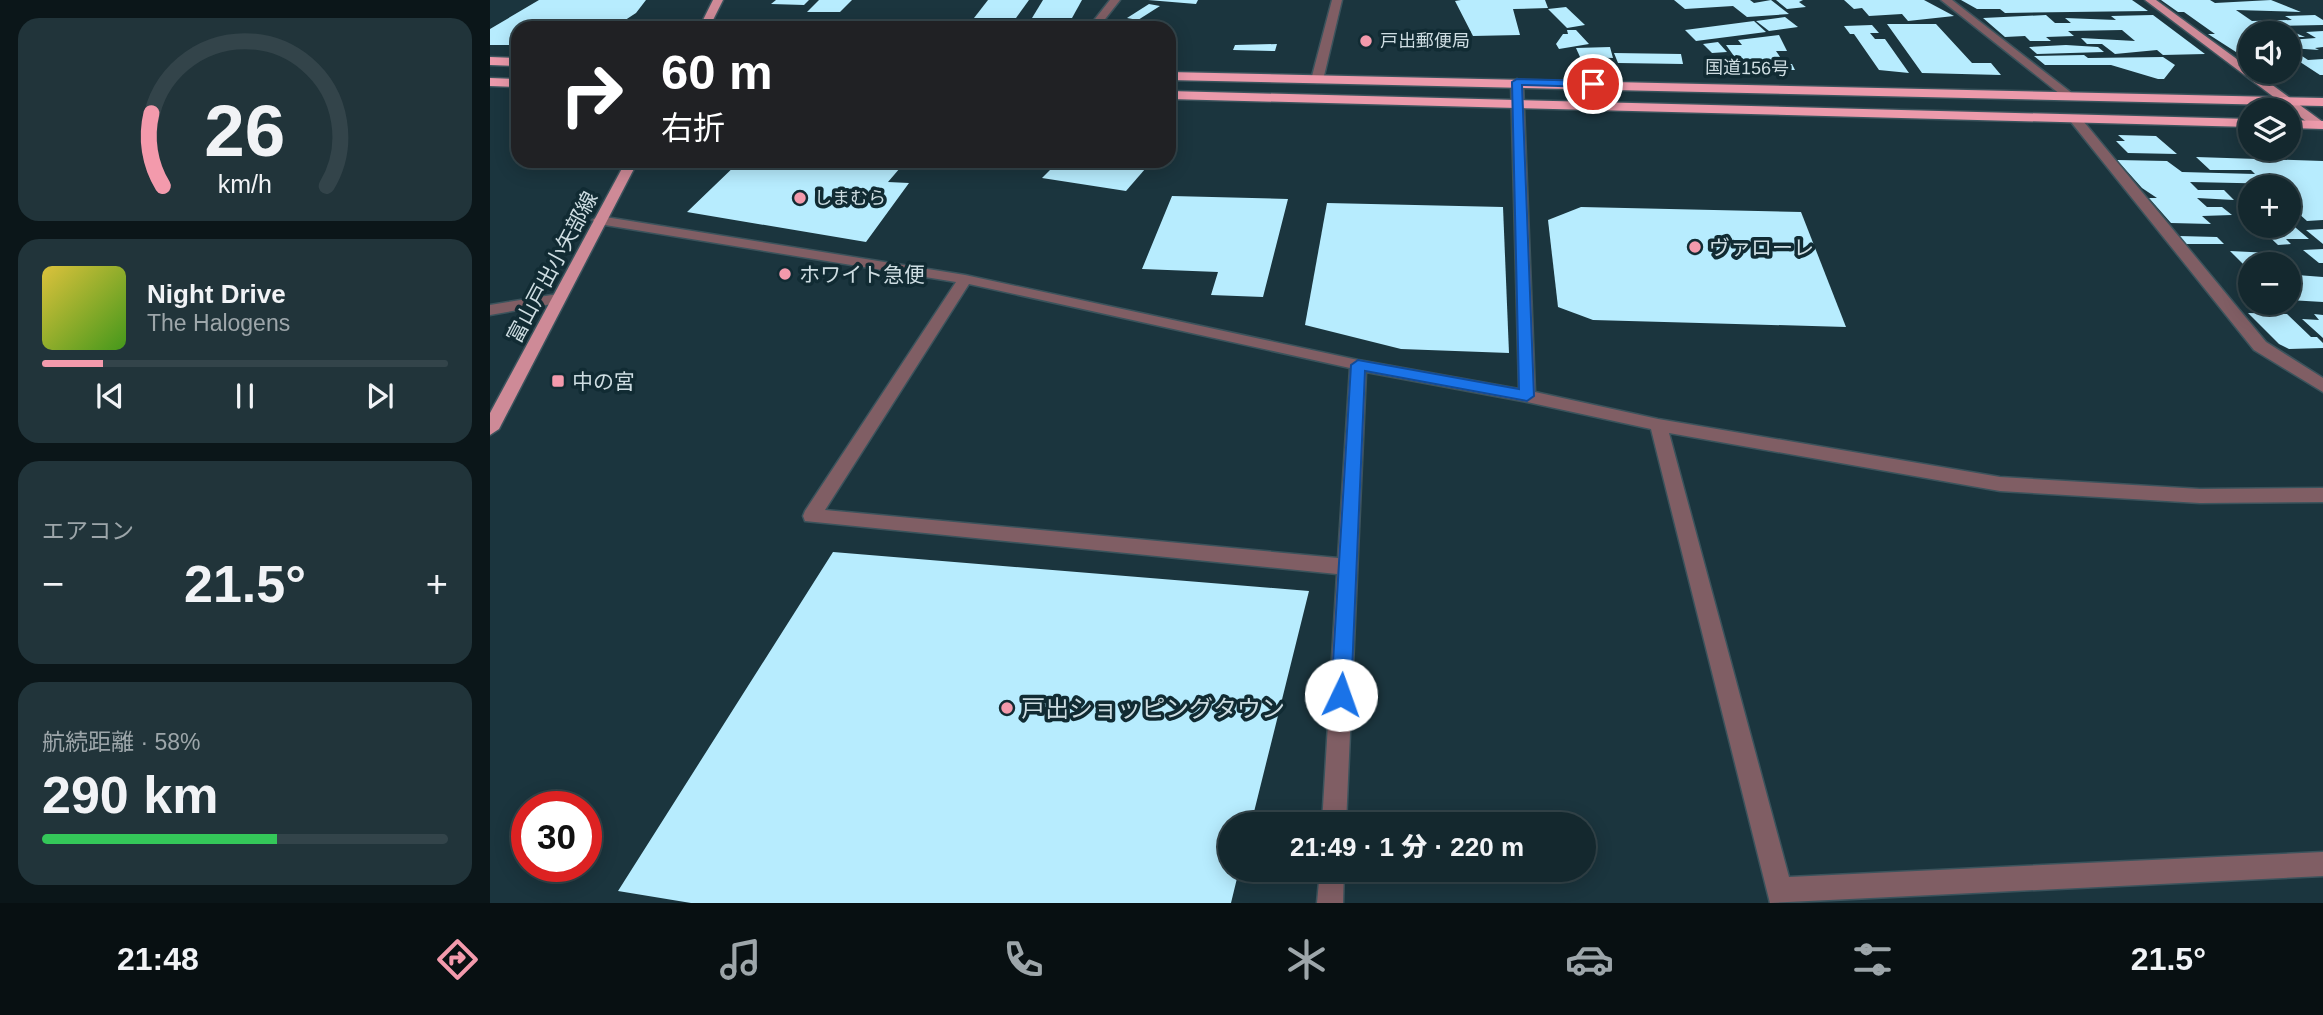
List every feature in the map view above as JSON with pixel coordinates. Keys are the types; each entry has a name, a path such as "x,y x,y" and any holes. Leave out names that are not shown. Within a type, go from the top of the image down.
{"highway":[{"path":"490,61 511,62"},
{"name":"国道156号","path":"1176,76 2238,101"},
{"path":"490,82 511,83"},
{"name":"国道156号","path":"1176,95 2238,123"},
{"name":"国道156号","path":"2301,102 2323,103"},
{"path":"2301,125 2322,126"}],"main road":[{"path":"708,21 718,0"},
{"path":"2150,0 2285,98"},
{"path":"2301,110 2322,126"},
{"name":"富山戸出小矢部線","path":"490,429 628,168"}],"street":[{"path":"1098,21 1115,0"},
{"path":"1317,80 1337,0"},
{"path":"1946,0 2069,96"},
{"path":"1517,82 1527,396"},
{"path":"2076,119 2260,346 2323,386"},
{"path":"599,220 965,279 1358,365 1527,396 1658,425 2000,484 2200,496 2323,495"},
{"path":"965,279 812,516 1347,567"},
{"path":"490,310 558,299"},
{"path":"1335,812 1358,365"},
{"path":"1658,425 1782,896 2323,864"},
{"path":"1330,903 1331,882"}],"building":[{"path":"539,0 646,0 636,13 624,21 511,21 511,45 490,45 490,29"},
{"path":"776,0 809,0 804,5 771,4"},
{"path":"819,0 852,0 840,12 807,12"},
{"path":"988,0 1029,0 1016,18 974,18"},
{"path":"1043,0 1082,0 1072,18 1032,18"},
{"path":"1148,0 1198,0 1196,4"},
{"path":"1545,0 1548,8 1513,9 1520,35 1473,36 1455,1"},
{"path":"1674,0 1750,0 1754,3 1771,0 1789,14 1747,17 1733,6 1685,9"},
{"path":"1776,0 1803,0 1799,2 1806,7 1787,9"},
{"path":"1844,0 1924,0 1954,16 1908,21 1902,14 1869,16 1862,8 1854,9"},
{"path":"1961,0 2132,0 2148,11 2005,13 2000,9 1977,9"},
{"path":"2161,0 2210,0 2215,3 2271,0 2301,12 2236,10 2252,21 2238,21 2238,53 2208,34 2215,34 2184,12 2178,12"},
{"path":"1149,4 1160,6 1138,20 1127,18"},
{"path":"1566,7 1585,25 1567,28 1548,9"},
{"path":"2046,15 2055,23 2071,23 2065,18 2116,20 2111,16 2153,15 2205,54 2163,55 2157,50 2115,54 2102,44 2087,44 2081,38 2135,41 2122,30 2068,31 2074,36 2046,37 2051,41 2030,41 2025,36 2005,37 1983,18"},
{"path":"2315,15 2323,20 2323,25 2301,26 2301,21 2252,21 2292,20 2285,16"},
{"path":"1785,17 1798,27 1769,31 1756,21"},
{"path":"1754,21 1766,32 1696,41 1685,30"},
{"path":"1887,24 1936,24 1972,63 1991,63 2001,75 1922,73"},
{"path":"1872,25 1879,33 1870,33 1875,39 1885,39 1909,73 1879,70 1854,34 1850,34 1844,26"},
{"path":"1567,30 1576,30 1589,44 1559,49 1556,44 1563,34 1568,34"},
{"path":"2323,31 2323,47 2315,48 2319,50 2301,49 2301,39 2316,38 2306,32"},
{"path":"1779,35 1787,51 1776,51 1785,64 1792,64 1795,70 1744,70 1726,45 1742,45 1738,40"},
{"path":"1718,42 1727,52 1712,53 1703,44"},
{"path":"1277,44 1275,51 1233,50 1235,45"},
{"path":"1610,47 1613,58 1580,57 1576,48"},
{"path":"2029,47 2098,47 2104,52 2037,54"},
{"path":"1614,53 1681,54 1683,64 1618,63"},
{"path":"2084,55 2088,58 2163,57 2175,65 2164,79 2158,79 2111,65 2045,65 2034,56"},
{"path":"2301,55 2308,60 2323,59 2323,75 2301,63"},
{"path":"2118,135 2156,136 2177,154 2128,153 2116,141 2125,141"},
{"path":"2196,157 2238,158 2238,161 2323,161 2323,220 2307,221 2301,216 2301,175 2238,175 2238,183 2190,182 2198,190 2224,190 2234,200 2197,198 2207,207 2222,207 2232,215 2202,216 2211,224 2171,223 2149,198 2157,198 2142,188 2117,160 2167,161 2182,172 2255,174 2251,170 2210,170"},
{"name":"しまむら","path":"733,168 900,168 888,182 909,183 866,242 687,212"},
{"path":"1052,168 1146,168 1126,191 1042,178"},
{"path":"1172,196 1288,199 1263,297 1211,295 1218,272 1142,269"},
{"path":"1327,203 1503,207 1509,353 1401,349 1305,325"},
{"path":"1581,207 1801,212 1846,327 1593,320 1558,307 1548,220"},
{"path":"2323,229 2323,244 2306,230"},
{"path":"2301,232 2309,239 2286,239 2291,244 2278,245 2271,238 2301,238"},
{"path":"2179,236 2217,237 2224,244 2186,244"},
{"path":"2323,249 2323,263 2319,263 2303,250"},
{"path":"2230,251 2250,252 2238,252 2238,259"},
{"path":"2301,275 2323,277 2323,302 2301,301"},
{"path":"2314,314 2323,315 2323,338 2302,319 2319,320"},
{"path":"2250,315 2288,315 2311,337 2317,337 2323,343 2323,348 2289,349 2279,344"},
{"name":"戸出ショッピングタウン","path":"833,552 1309,591 1254,812 1218,812 1218,882 1236,882 1231,903 691,903 618,891"}],"place":[{"name":"戸出郵便局","path":"1366,41"},
{"name":"しまむら","path":"800,198"},
{"name":"ヴァローレ","path":"1695,247"},
{"name":"ホワイト急便","path":"785,274"},
{"name":"中の宮","path":"558,381"},
{"name":"戸出ショッピングタウン","path":"1007,708"}],"route":[{"path":"1341,695 1358,365 1527,396 1517,82 1593,84"}]}
